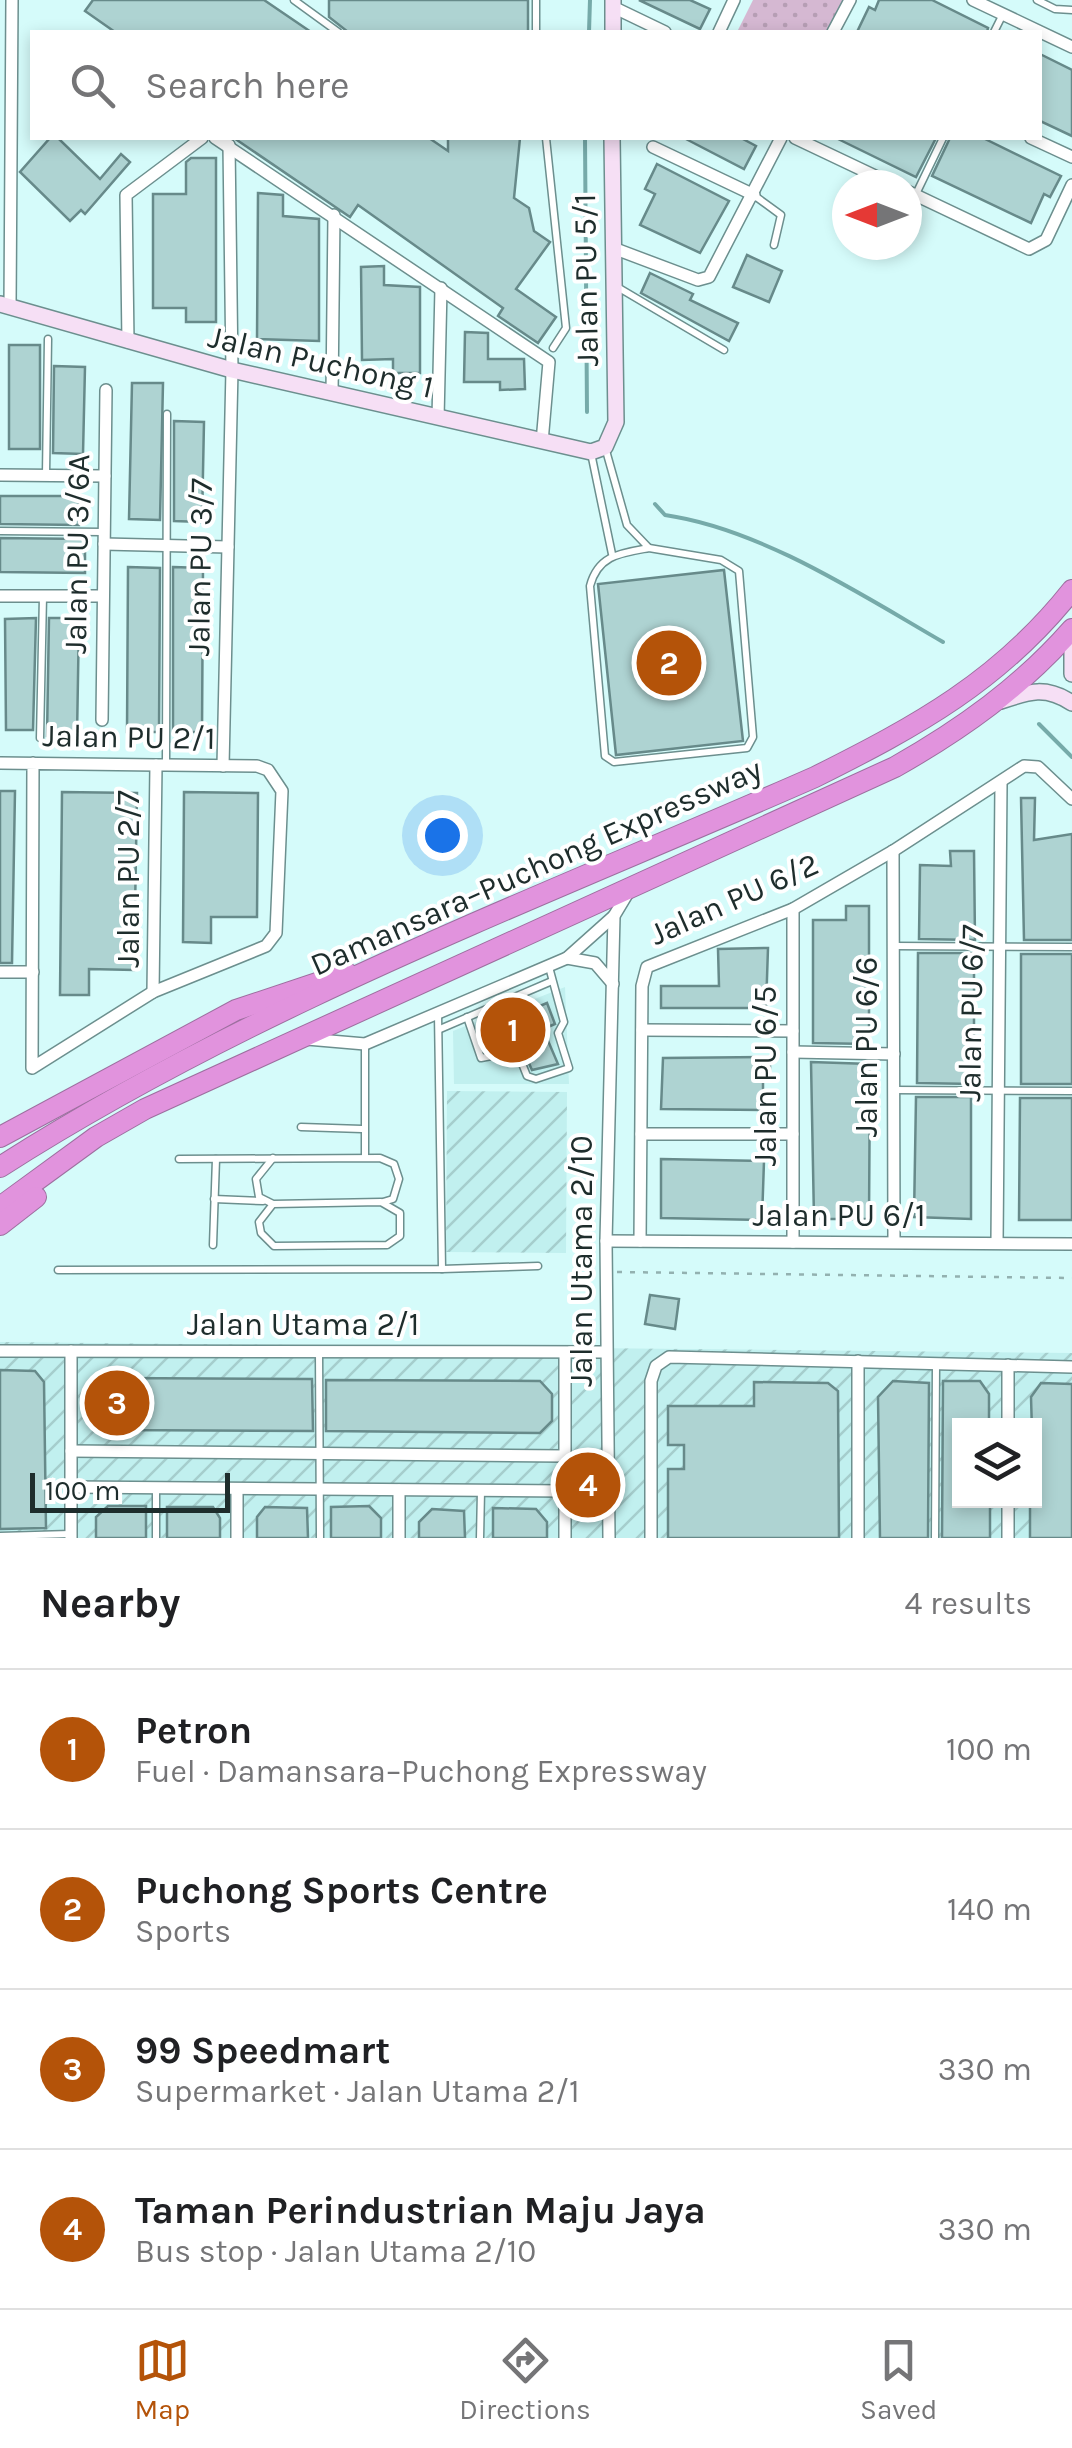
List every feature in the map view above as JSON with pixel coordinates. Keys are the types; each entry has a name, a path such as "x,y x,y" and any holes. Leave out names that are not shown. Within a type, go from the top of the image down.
{"highway":[{"name":"Damansara–Puchong Expressway","path":"0,1167 98,1104 393,962 814,777 895,736 966,694 1031,641 1072,590"},
{"name":"Damansara–Puchong Expressway","path":"0,1206 145,1108 895,768 969,724 1045,660 1072,629"},
{"path":"0,1137 236,1010 301,985 393,962"},
{"path":"0,1225 70,1168 86,1146"}],"street":[{"path":"5,305 6,77 12,0"},
{"path":"720,30 734,0"},
{"path":"833,30 850,0"},
{"path":"973,0 1036,30"},
{"path":"613,30 613,4 661,30"},
{"path":"1042,33 1072,47"},
{"path":"128,342 126,195 199,140"},
{"path":"219,140 549,362 542,442"},
{"name":"Jalan PU 5/1","path":"598,450 616,422 612,140"},
{"path":"613,248 698,280 709,277 754,196 779,140"},
{"path":"799,140 862,170"},
{"path":"1035,140 1072,158"},
{"name":"Jalan PU 3/7","path":"223,766 232,370 230,145"},
{"path":"653,147 754,196"},
{"path":"922,198 1029,249 1046,240 1072,185"},
{"path":"332,393 334,215"},
{"path":"438,418 441,288"},
{"name":"Jalan Puchong 1","path":"5,305 232,370 542,442 598,450"},
{"name":"Jalan PU 3/6A","path":"102,720 106,390"},
{"path":"0,475 105,476"},
{"path":"104,538 228,546"},
{"path":"0,596 104,596"},
{"path":"1072,644 1072,674"},
{"path":"992,704 1033,690 1056,692 1072,704"},
{"name":"Jalan PU 2/1","path":"0,763 256,766 268,770 282,791 276,933 266,946 152,992"},
{"path":"33,763 32,1068 152,992"},
{"name":"Jalan PU 2/7","path":"152,992 161,765"},
{"name":"Jalan PU 6/2","path":"640,1241 642,978 648,968 793,909 894,852 1024,766 1038,767 1072,799"},
{"name":"Jalan PU 6/7","path":"997,1243 1001,784"},
{"name":"Jalan PU 6/6","path":"894,852 894,1242"},
{"name":"Jalan Utama 2/10","path":"609,1538 606,1241 614,916 631,887"},
{"name":"Jalan PU 6/5","path":"793,909 793,1242"},
{"path":"295,1038 365,1044 567,958 614,916"},
{"path":"567,958 594,962 613,984"},
{"path":"0,972 33,972"},
{"path":"642,1030 793,1030"},
{"path":"793,1052 894,1054"},
{"path":"641,1134 793,1134"},
{"name":"Jalan PU 6/1","path":"606,1241 1072,1244"},
{"path":"71,1536 72,1350"},
{"name":"Jalan Utama 2/1","path":"0,1351 606,1352"},
{"path":"565,1353 565,1538"},
{"path":"651,1538 651,1381 656,1366 670,1357 1072,1367"},
{"path":"858,1361 858,1538"},
{"path":"1008,1366 1008,1418"},
{"path":"71,1451 566,1456"},
{"path":"71,1487 565,1491"},
{"path":"237,1489 237,1538"},
{"path":"399,1490 399,1538"},
{"path":"1008,1508 1008,1538"}],"lane":[{"path":"294,0 335,30"},
{"path":"536,0 536,30"},
{"path":"1037,0 1055,10 1072,10"},
{"path":"995,30 1002,14"},
{"path":"546,140 566,328 553,348"},
{"path":"922,174 942,140"},
{"path":"754,196 781,215 774,245"},
{"path":"613,285 724,350"},
{"path":"46,475 48,340"},
{"path":"161,765 168,414"},
{"path":"598,450 627,525 649,548"},
{"path":"598,450 612,554"},
{"path":"0,531 104,538"},
{"path":"649,548 720,560 739,571 753,737 748,748 606,760 590,586 600,565 612,554 649,548"},
{"path":"40,738 43,596"},
{"path":"894,946 1072,947"},
{"path":"467,1016 482,1058 518,1050 527,1076 536,1079 570,1068 558,1033 564,1022 548,966"},
{"path":"440,1029 552,981"},
{"path":"438,1013 442,1270"},
{"path":"365,1044 365,1157"},
{"path":"894,1090 1072,1091"},
{"path":"301,1126 362,1129"},
{"path":"178,1159 365,1157 380,1158 397,1168 398,1190 393,1199 381,1202 214,1198"},
{"path":"270,1202 259,1197 256,1180 273,1158"},
{"path":"213,1245 216,1159"},
{"path":"270,1202 259,1222 261,1233 274,1246 387,1245 400,1236 402,1220 395,1207 381,1202"},
{"path":"58,1270 442,1270 538,1266"},
{"path":"318,1352 320,1538"},
{"path":"935,1538 936,1364"},
{"path":"156,1488 156,1538"},
{"path":"480,1538 481,1491"},
{"path":"0,1536 71,1536"}],"path":[{"path":"606,1272 1072,1278"}],"shaded area":[{"path":"753,0 844,0 829,30 738,30"},
{"path":"565,987 569,1084 454,1084 453,1031"},
{"path":"447,1091 567,1092 566,1253 446,1252"},
{"path":"0,1342 1072,1353 1072,1538 0,1538"}],"building":[{"path":"93,0 264,0 308,30 112,30 85,11"},
{"path":"329,0 528,0 528,30 345,30 329,17"},
{"path":"639,0 690,0 710,9 700,29"},
{"path":"879,0 932,0 988,28 858,30 869,7 875,10"},
{"path":"1042,55 1072,70 1072,136 1042,122"},
{"path":"48,140 60,140 100,179 121,154 130,162 85,214 81,210 70,221 20,172"},
{"path":"237,140 432,140 448,151 448,140 520,140 514,198 529,208 534,231 550,242 516,289 556,317 538,343 498,316 503,308 358,205 350,217"},
{"path":"688,140 745,140 756,146 744,169"},
{"path":"840,140 935,140 920,170 902,170"},
{"path":"949,140 987,140 1061,176 1050,197 1044,194 1031,223 932,176"},
{"path":"191,158 216,158 216,322 186,322 186,308 153,308 153,194 186,194 186,162"},
{"path":"657,164 729,201 700,253 640,225 655,194 645,189"},
{"path":"258,193 283,195 283,216 319,219 319,341 257,339"},
{"path":"747,255 782,271 769,302 733,287"},
{"path":"384,266 384,285 420,287 420,373 393,373 393,359 362,360 361,267"},
{"path":"650,273 693,294 690,300 738,323 729,341 641,293"},
{"path":"465,332 488,333 488,359 524,359 525,389 500,390 500,382 464,382"},
{"path":"9,345 40,345 40,449 9,449"},
{"path":"54,366 85,367 83,454 53,453"},
{"path":"132,383 163,383 160,520 129,519"},
{"path":"174,421 204,422 202,522 174,521"},
{"path":"0,496 79,496 79,525 0,524"},
{"path":"0,538 85,539 85,573 0,572"},
{"path":"128,567 160,568 159,732 127,732"},
{"path":"173,567 203,568 202,732 173,732"},
{"path":"724,570 743,741 616,755 598,584"},
{"path":"36,618 33,730 6,730 5,619"},
{"path":"49,618 79,618 77,736 47,736"},
{"path":"0,791 15,791 12,963 0,963"},
{"path":"62,792 137,793 134,970 89,969 89,995 60,995"},
{"path":"184,792 258,793 257,917 211,917 211,943 183,942"},
{"path":"1021,798 1035,798 1034,840 1072,834 1072,940 1024,940"},
{"path":"950,851 974,851 975,940 919,939 920,865 951,866"},
{"path":"846,906 869,906 869,1044 813,1043 813,920 846,920"},
{"path":"768,948 766,1008 661,1008 661,986 719,986 718,949"},
{"path":"918,953 974,953 974,1084 917,1083"},
{"path":"1021,954 1072,954 1072,1084 1021,1084"},
{"path":"547,1003 555,1024 543,1029 558,1064 532,1070 518,1039 488,1050 480,1031"},
{"path":"770,1057 770,1077 763,1077 763,1110 661,1109 663,1058"},
{"path":"811,1062 870,1064 869,1219 814,1219"},
{"path":"916,1097 971,1097 971,1219 914,1217"},
{"path":"1020,1098 1072,1098 1072,1220 1019,1220"},
{"path":"661,1159 764,1161 762,1220 661,1218"},
{"path":"650,1295 679,1299 675,1329 645,1324"},
{"path":"0,1370 35,1371 44,1382 46,1528 0,1529"},
{"path":"112,1378 312,1379 313,1431 112,1430 100,1417 100,1390"},
{"path":"326,1380 540,1381 552,1394 552,1421 540,1433 326,1431"},
{"path":"893,1381 929,1383 928,1538 880,1538 878,1397"},
{"path":"943,1381 980,1381 989,1394 989,1418 952,1418 952,1508 990,1508 990,1538 942,1538"},
{"path":"754,1382 828,1383 838,1391 839,1538 668,1538 668,1469 684,1469 684,1445 668,1445 668,1406 754,1406"},
{"path":"1041,1383 1072,1384 1072,1538 1030,1538 1030,1508 1042,1508 1042,1418 1032,1418 1031,1397"},
{"path":"108,1506 146,1506 146,1538 96,1538 96,1517"},
{"path":"369,1506 381,1518 381,1538 331,1538 331,1507"},
{"path":"167,1507 213,1507 220,1518 220,1538 167,1538"},
{"path":"265,1507 307,1508 308,1538 257,1538 257,1517"},
{"path":"493,1508 536,1509 547,1522 547,1538 493,1538"},
{"path":"432,1509 464,1511 465,1538 419,1538 419,1522"}],"waterway":[{"path":"589,30 590,0"},
{"path":"585,140 587,412"},
{"path":"655,504 665,515 737,534 809,566 943,642"},
{"path":"1039,724 1072,757"}],"place":[{"name":"Puchong Sports Centre","path":"669,663"},
{"name":"Petron","path":"513,1030"},
{"name":"99 Speedmart","path":"117,1403"},
{"name":"Taman Perindustrian Maju Jaya","path":"588,1485"}]}
